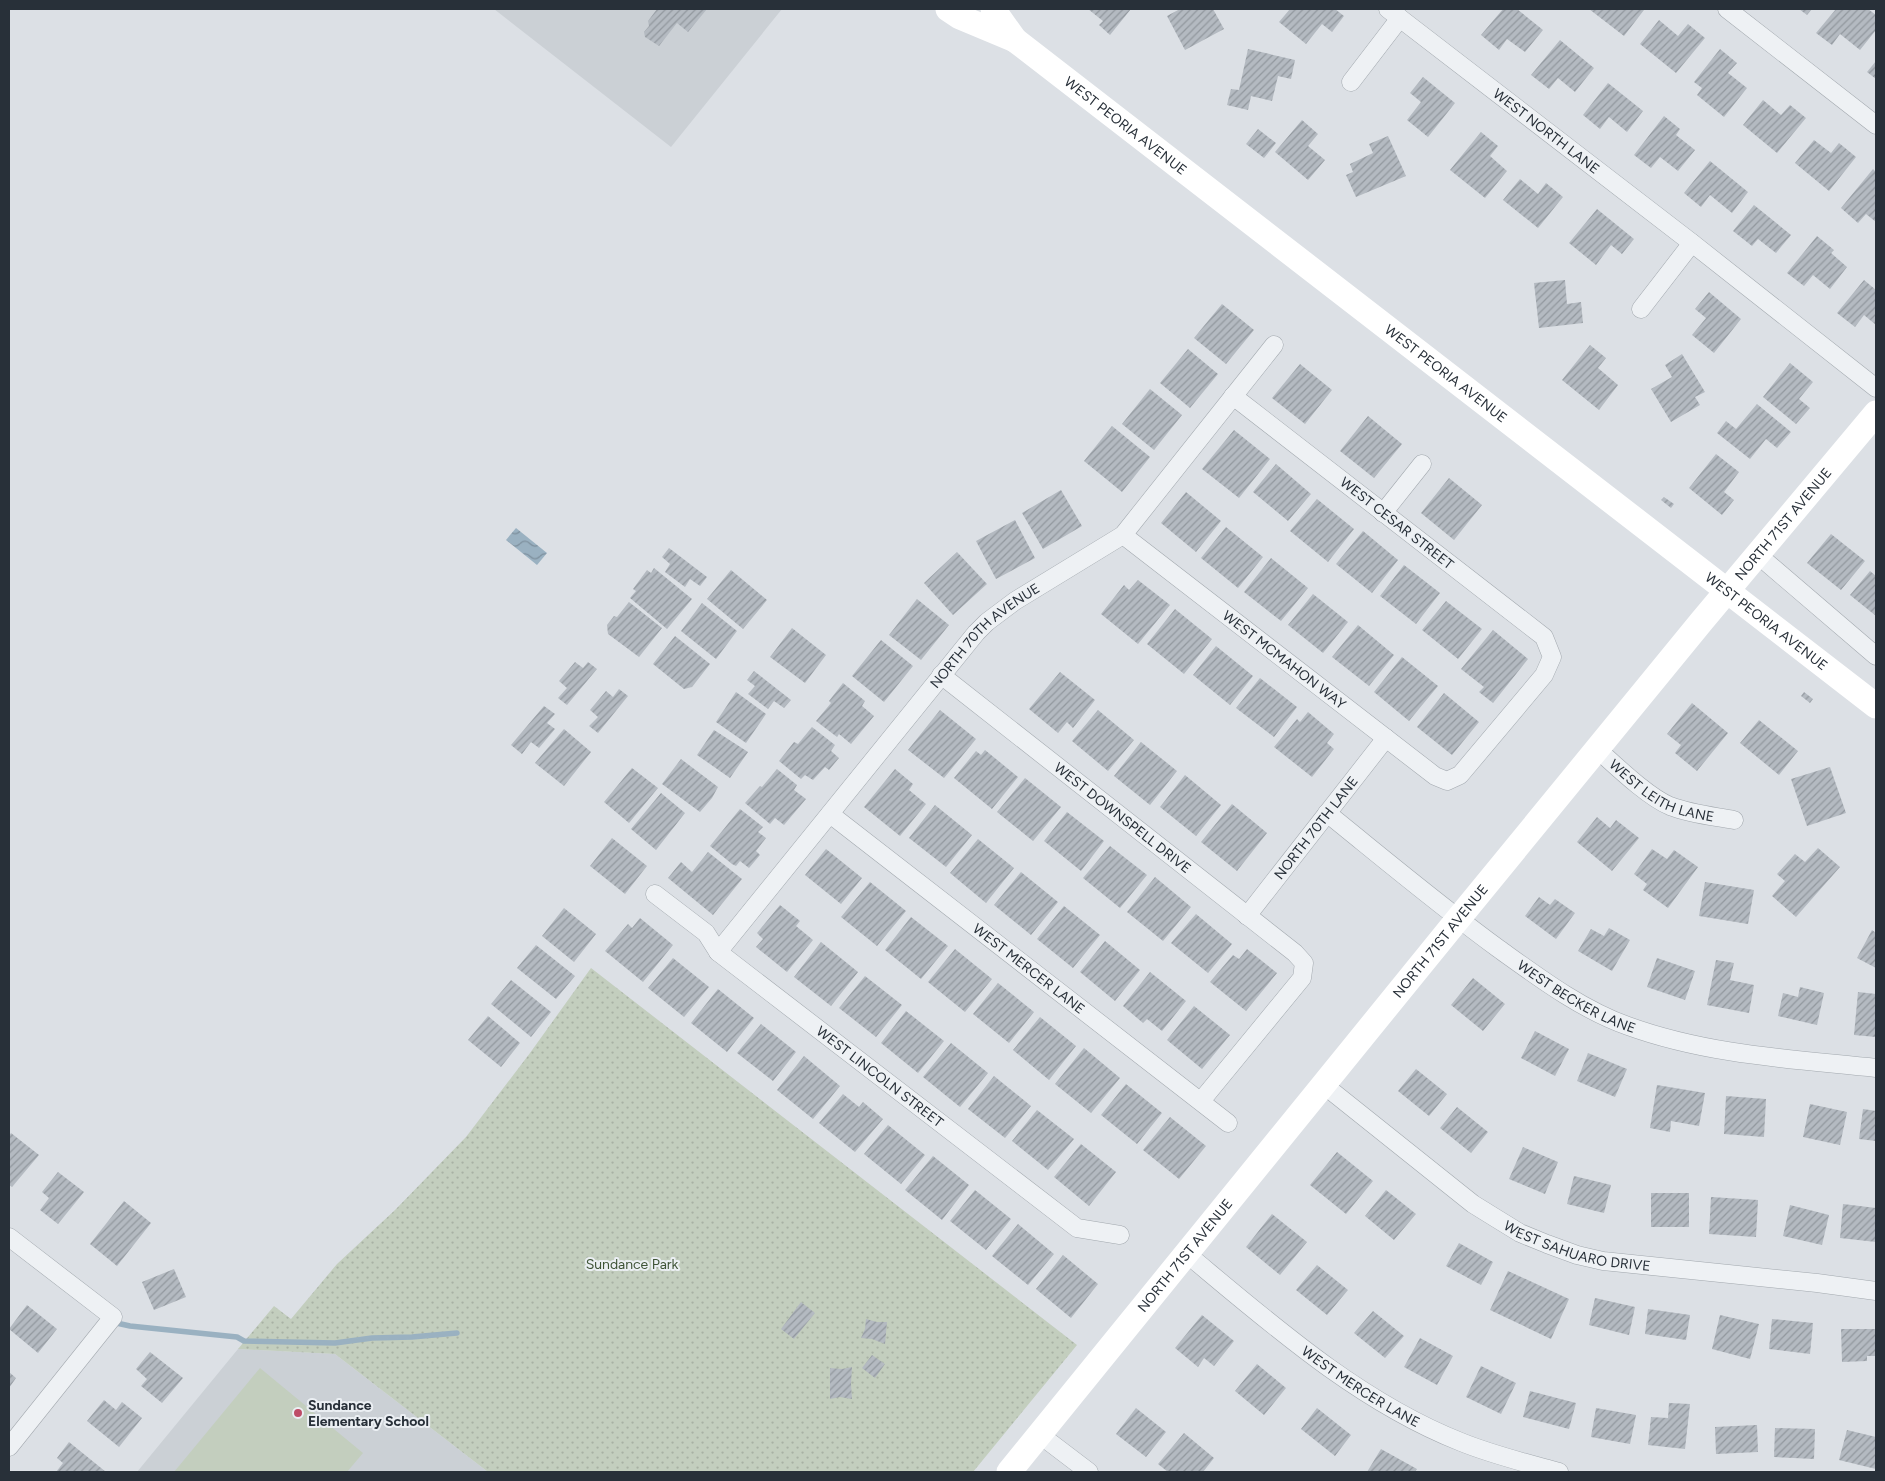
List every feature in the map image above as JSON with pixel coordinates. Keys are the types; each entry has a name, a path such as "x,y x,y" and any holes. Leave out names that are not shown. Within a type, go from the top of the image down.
{"street":[{"name":"WEST PEORIA AVENUE","path":"948,9 960,17 1015,40 1876,706"},
{"name":"WEST PEORIA AVENUE","path":"993,9 1015,40"},
{"path":"1727,9 1876,125"},
{"name":"WEST NORTH LANE","path":"1351,82 1394,14 1692,243 1876,388"},
{"path":"1641,309 1692,243"},
{"name":"NORTH 70TH AVENUE","path":"718,952 941,676 987,622 1015,601 1123,534 1274,345"},
{"name":"WEST CESAR STREET","path":"1232,396 1544,637 1552,657 1544,675 1460,775 1447,781"},
{"name":"NORTH 71ST AVENUE","path":"1009,1472 1597,749 1876,413"},
{"path":"1384,513 1422,464"},
{"name":"WEST MCMAHON WAY","path":"1123,534 1435,776 1447,781"},
{"path":"1758,555 1876,656"},
{"name":"WEST DOWNSPELL DRIVE","path":"941,676 1295,953 1304,963 1302,978 1201,1101"},
{"name":"NORTH 70TH LANE","path":"1247,916 1386,738"},
{"name":"WEST LEITH LANE","path":"1597,749 1645,790 1668,805 1696,814 1734,820"},
{"name":"WEST BECKER LANE","path":"1327,813 1458,919 1537,976 1570,997 1626,1026 1723,1052 1876,1068"},
{"name":"WEST MERCER LANE","path":"830,814 1228,1122"},
{"name":"WEST LINCOLN STREET","path":"655,894 706,933 718,952 1077,1228 1120,1235"},
{"name":"WEST SAHUARO DRIVE","path":"1324,1085 1473,1204 1520,1233 1547,1244 1577,1255 1603,1261 1818,1283 1876,1291"},
{"path":"9,1237 114,1317 9,1447"},
{"name":"WEST MERCER LANE","path":"1187,1254 1334,1372 1386,1405 1460,1442 1495,1455 1559,1472"},
{"path":"1039,1434 1089,1472"}],"shaded area":[{"path":"494,9 782,9 671,147"},
{"name":"Sundance Elementary School","path":"238,1349 335,1354 488,1472 137,1472"}],"green space":[{"name":"Sundance Park","path":"591,968 1077,1345 973,1472 488,1472 335,1354 238,1349 274,1306 291,1319 337,1264 395,1210 466,1137 530,1053"},
{"path":"260,1368 363,1453 347,1472 174,1472"}],"water":[{"path":"516,528 547,553 537,565 506,540"}],"building":[{"path":"657,9 707,9 688,32 677,23 659,46 645,37 644,32 649,26 648,21"},
{"path":"1088,9 1131,9 1110,35 1099,25 1103,21"},
{"path":"1180,9 1213,9 1224,29 1185,50 1167,16"},
{"path":"1290,9 1335,9 1344,16 1332,32 1322,24 1306,44 1279,22"},
{"path":"1503,9 1517,9 1543,30 1525,52 1507,39 1499,50 1481,35"},
{"path":"1589,9 1643,9 1644,10 1624,36"},
{"path":"1799,9 1812,9 1807,15"},
{"path":"1836,9 1868,9 1876,15 1876,30 1860,50 1840,34 1832,45 1816,33"},
{"path":"1659,20 1678,36 1688,24 1705,38 1676,73 1640,44"},
{"path":"1560,40 1594,68 1575,92 1558,78 1549,89 1531,75"},
{"path":"1248,49 1295,60 1291,79 1278,76 1272,101 1251,96 1248,110 1227,105 1231,89 1239,90"},
{"path":"1720,49 1737,63 1728,73 1747,88 1724,117 1697,95 1702,88 1694,82"},
{"path":"1876,61 1876,79 1867,72"},
{"path":"1423,77 1455,103 1428,137 1407,120 1421,102 1410,93"},
{"path":"1608,83 1643,111 1627,132 1609,117 1600,129 1583,115"},
{"path":"1763,100 1781,115 1790,105 1806,118 1777,153 1743,125"},
{"path":"1664,116 1680,129 1676,135 1695,150 1678,171 1660,157 1651,168 1634,155"},
{"path":"1302,120 1318,134 1308,146 1325,160 1308,180 1275,152"},
{"path":"1258,129 1276,143 1264,158 1246,144"},
{"path":"1481,132 1498,146 1490,156 1507,171 1485,198 1450,170"},
{"path":"1388,136 1406,176 1356,197 1346,175 1353,172 1350,164 1373,153 1369,144"},
{"path":"1814,140 1831,153 1839,143 1856,157 1829,191 1795,163"},
{"path":"1710,161 1748,192 1732,213 1710,195 1701,207 1684,193"},
{"path":"1873,169 1876,172 1876,222 1866,214 1858,223 1841,208"},
{"path":"1520,179 1538,194 1546,183 1563,197 1538,228 1503,200"},
{"path":"1754,205 1791,235 1776,253 1758,239 1752,246 1733,231"},
{"path":"1597,209 1634,239 1622,254 1611,245 1596,265 1569,243"},
{"path":"1817,236 1834,250 1831,253 1847,267 1830,289 1813,275 1804,286 1787,273"},
{"path":"1565,280 1567,304 1581,302 1583,323 1539,328 1534,283"},
{"path":"1864,280 1876,290 1876,325 1864,315 1855,327 1837,313"},
{"path":"1709,292 1741,319 1714,353 1692,335 1706,318 1695,309"},
{"path":"1222,304 1254,330 1226,364 1194,338"},
{"path":"1590,345 1606,358 1598,368 1618,385 1599,410 1562,380"},
{"path":"1188,349 1218,374 1190,408 1160,383"},
{"path":"1682,354 1705,392 1695,397 1700,405 1671,422 1651,389 1672,377 1665,365"},
{"path":"1790,363 1813,382 1799,399 1810,408 1796,424 1763,397"},
{"path":"1300,364 1332,390 1305,424 1272,398"},
{"path":"1150,389 1182,415 1154,450 1122,424"},
{"path":"1757,404 1791,432 1777,448 1766,439 1750,459 1717,433 1726,421 1736,429"},
{"path":"1368,416 1402,444 1374,478 1340,451"},
{"path":"1112,426 1150,457 1122,492 1084,461"},
{"path":"1234,430 1270,459 1239,498 1202,469"},
{"path":"1716,454 1739,472 1724,492 1734,500 1722,515 1689,488"},
{"path":"1276,464 1311,494 1288,521 1253,492"},
{"path":"1449,478 1482,505 1454,540 1421,513"},
{"path":"1061,490 1082,526 1043,549 1022,513"},
{"path":"1186,492 1221,521 1196,552 1161,523"},
{"path":"1664,497 1674,504 1671,508 1661,500"},
{"path":"1317,499 1354,529 1328,562 1290,531"},
{"path":"1015,520 1035,558 996,579 976,541"},
{"path":"1226,527 1263,557 1238,588 1201,558"},
{"path":"1363,531 1398,560 1372,593 1336,564"},
{"path":"1831,534 1865,561 1841,590 1807,563"},
{"path":"669,548 707,577 700,586 690,579 685,587 665,572 670,564 662,557"},
{"path":"957,552 987,584 953,615 924,583"},
{"path":"1271,558 1308,588 1281,621 1244,592"},
{"path":"1404,565 1440,593 1416,624 1380,596"},
{"path":"654,568 692,599 667,629 630,598 636,591 633,589 647,570 651,573"},
{"path":"731,570 767,600 743,629 707,599"},
{"path":"1870,571 1876,576 1876,616 1850,595"},
{"path":"1138,580 1170,605 1138,644 1101,614 1124,585 1129,590"},
{"path":"1313,594 1348,622 1323,653 1288,625"},
{"path":"917,599 949,625 921,660 889,635"},
{"path":"1446,601 1482,629 1458,659 1422,630"},
{"path":"629,602 662,628 639,657 608,634 607,625 614,616 617,617"},
{"path":"702,603 737,631 716,659 681,631"},
{"path":"1175,609 1212,639 1184,674 1147,644"},
{"path":"1358,625 1394,655 1369,686 1332,657"},
{"path":"792,628 826,655 805,683 770,657"},
{"path":"1493,630 1528,659 1493,703 1479,692 1484,687 1461,669"},
{"path":"675,636 710,664 692,687 684,689 653,664"},
{"path":"881,640 913,666 884,702 852,676"},
{"path":"1216,646 1253,676 1230,705 1193,675"},
{"path":"1402,657 1438,686 1409,721 1374,692"},
{"path":"575,662 583,668 588,662 597,669 567,705 558,698 567,688 559,681"},
{"path":"754,671 791,700 784,708 774,701 768,709 748,694 755,686 747,680"},
{"path":"1060,672 1095,700 1073,728 1067,722 1058,733 1029,709"},
{"path":"1260,678 1297,707 1274,737 1236,708"},
{"path":"843,683 865,701 862,706 874,716 851,744 839,734 837,737 816,721 831,703 829,701"},
{"path":"619,689 628,696 598,733 589,726 598,717 590,710 606,691 613,697"},
{"path":"736,692 766,714 746,743 716,722"},
{"path":"1804,692 1813,699 1810,703 1801,696"},
{"path":"1444,693 1479,722 1452,755 1417,727"},
{"path":"1692,703 1728,733 1697,771 1675,753 1681,745 1667,734"},
{"path":"544,706 555,714 547,723 555,729 539,748 531,742 522,754 511,745"},
{"path":"940,710 976,739 944,778 908,750"},
{"path":"1098,710 1134,740 1108,771 1072,741"},
{"path":"1308,712 1334,734 1327,743 1334,749 1312,777 1274,747 1297,719 1300,722"},
{"path":"1759,720 1798,751 1779,775 1740,743"},
{"path":"812,727 835,745 831,751 839,758 829,770 825,767 813,780 805,775 801,779 779,761 794,742 798,744"},
{"path":"564,729 591,752 564,786 535,763"},
{"path":"714,730 748,752 730,778 697,755"},
{"path":"1141,742 1177,771 1150,805 1114,776"},
{"path":"985,750 1018,777 992,809 954,778 976,751 981,755"},
{"path":"681,759 718,787 712,798 700,812 662,784"},
{"path":"1830,767 1846,813 1807,826 1791,779"},
{"path":"632,768 658,788 629,823 604,802"},
{"path":"777,769 797,785 794,790 806,799 784,825 775,818 770,824 745,803"},
{"path":"895,769 913,784 909,790 926,804 900,836 864,807"},
{"path":"1185,775 1221,805 1196,836 1160,807"},
{"path":"1025,778 1061,807 1033,841 997,812"},
{"path":"661,793 685,813 656,850 631,829"},
{"path":"1232,804 1267,833 1237,871 1201,842"},
{"path":"935,805 972,835 946,867 909,838"},
{"path":"740,809 763,827 758,832 766,838 756,851 760,855 749,868 740,861 736,866 732,864 710,846"},
{"path":"1067,812 1104,841 1081,871 1044,841"},
{"path":"1597,817 1610,828 1616,820 1639,838 1612,871 1577,842"},
{"path":"612,838 647,866 625,894 590,866"},
{"path":"978,839 1014,868 986,903 950,873"},
{"path":"1110,846 1147,875 1120,908 1083,878"},
{"path":"1818,848 1840,867 1796,917 1772,896 1785,881 1777,874 1795,854 1805,862"},
{"path":"826,849 862,878 841,904 805,875"},
{"path":"1652,849 1667,859 1674,850 1698,867 1668,908 1643,890 1647,884 1634,874"},
{"path":"708,852 742,879 713,915 668,878 681,862 692,872"},
{"path":"1021,872 1058,902 1031,935 994,905"},
{"path":"1155,877 1191,907 1163,941 1127,912"},
{"path":"870,882 906,911 877,946 841,917"},
{"path":"1705,882 1754,890 1748,924 1699,916"},
{"path":"1539,897 1550,905 1555,899 1575,913 1556,939 1525,916"},
{"path":"780,905 800,921 796,926 813,940 787,972 756,947 763,939 757,933"},
{"path":"1064,906 1100,935 1073,968 1037,939"},
{"path":"564,908 596,934 574,962 542,936"},
{"path":"1196,914 1232,944 1208,973 1171,943"},
{"path":"911,917 948,946 921,979 885,950"},
{"path":"640,918 673,945 643,982 605,951 628,924 632,928"},
{"path":"1609,928 1630,940 1612,971 1578,951 1591,929 1604,936"},
{"path":"1872,930 1876,933 1876,968 1857,958"},
{"path":"1105,941 1140,970 1115,1001 1080,972"},
{"path":"821,942 858,972 831,1006 794,977"},
{"path":"536,945 575,976 556,999 517,968"},
{"path":"955,949 992,979 965,1012 928,982"},
{"path":"1247,949 1277,973 1246,1011 1210,982 1233,955 1239,959"},
{"path":"673,958 709,987 684,1017 648,988"},
{"path":"1657,958 1695,971 1685,1000 1647,987"},
{"path":"1716,960 1734,963 1730,980 1754,985 1749,1013 1707,1005"},
{"path":"1150,972 1186,1001 1162,1031 1147,1019 1143,1023 1123,1006"},
{"path":"865,976 902,1005 876,1037 839,1008"},
{"path":"1473,978 1505,1004 1483,1031 1451,1005"},
{"path":"511,980 551,1012 531,1037 491,1004"},
{"path":"998,983 1034,1012 1009,1043 973,1014"},
{"path":"1800,987 1824,993 1817,1025 1778,1016 1783,993 1798,997"},
{"path":"718,989 754,1018 727,1052 691,1023"},
{"path":"1858,992 1876,994 1876,1037 1854,1035"},
{"path":"1194,1006 1230,1035 1202,1069 1167,1040"},
{"path":"906,1011 944,1041 918,1073 881,1043"},
{"path":"488,1016 520,1043 501,1067 468,1040"},
{"path":"1040,1017 1076,1046 1049,1080 1013,1050"},
{"path":"761,1024 796,1052 773,1081 737,1053"},
{"path":"1535,1031 1569,1049 1555,1076 1521,1058"},
{"path":"951,1043 988,1073 960,1107 923,1077"},
{"path":"1084,1048 1120,1078 1091,1113 1055,1084"},
{"path":"1588,1053 1627,1069 1615,1097 1577,1081"},
{"path":"804,1056 840,1086 813,1119 777,1090"},
{"path":"1416,1069 1447,1094 1429,1116 1398,1091"},
{"path":"994,1076 1031,1106 1005,1138 968,1109"},
{"path":"1126,1084 1162,1113 1137,1144 1101,1115"},
{"path":"1657,1085 1705,1093 1699,1126 1671,1121 1670,1132 1650,1128"},
{"path":"843,1094 859,1107 863,1102 883,1119 855,1152 819,1123"},
{"path":"1726,1096 1766,1099 1764,1137 1724,1134"},
{"path":"1810,1104 1847,1112 1840,1145 1803,1137"},
{"path":"1457,1107 1488,1132 1471,1153 1440,1128"},
{"path":"1863,1109 1876,1111 1876,1141 1859,1139"},
{"path":"1037,1110 1074,1139 1048,1170 1012,1141"},
{"path":"1170,1117 1206,1146 1179,1179 1143,1150"},
{"path":"888,1125 925,1155 901,1184 864,1154"},
{"path":"11,1133 39,1155 12,1187 9,1185 9,1136"},
{"path":"1081,1144 1116,1172 1089,1206 1054,1177"},
{"path":"1523,1147 1558,1162 1545,1194 1509,1179"},
{"path":"1337,1152 1373,1181 1346,1214 1310,1185"},
{"path":"933,1156 969,1185 942,1220 905,1190"},
{"path":"58,1172 84,1192 58,1224 40,1210 49,1198 42,1192"},
{"path":"1574,1176 1611,1185 1604,1213 1567,1204"},
{"path":"975,1190 1011,1219 986,1250 950,1221"},
{"path":"1386,1190 1416,1214 1394,1240 1365,1216"},
{"path":"1651,1193 1689,1193 1689,1227 1651,1227"},
{"path":"1711,1197 1758,1200 1756,1237 1709,1234"},
{"path":"124,1201 151,1223 117,1266 90,1244"},
{"path":"1843,1204 1876,1208 1876,1242 1840,1238"},
{"path":"1790,1205 1829,1215 1822,1245 1783,1236"},
{"path":"1272,1214 1307,1242 1280,1275 1246,1247"},
{"path":"1018,1224 1054,1254 1028,1285 992,1256"},
{"path":"1459,1243 1493,1262 1481,1285 1446,1266"},
{"path":"1063,1255 1098,1284 1071,1318 1036,1289"},
{"path":"1317,1265 1348,1290 1327,1315 1296,1290"},
{"path":"174,1269 186,1297 154,1310 142,1282"},
{"path":"1508,1271 1569,1299 1551,1339 1490,1310"},
{"path":"1595,1298 1635,1307 1629,1335 1589,1325"},
{"path":"801,1302 815,1313 794,1339 781,1329"},
{"path":"27,1305 57,1329 38,1353 9,1329"},
{"path":"1648,1309 1690,1315 1686,1340 1645,1334"},
{"path":"1373,1311 1404,1336 1385,1358 1354,1333"},
{"path":"1202,1315 1234,1341 1214,1366 1204,1358 1198,1367 1175,1348"},
{"path":"1720,1315 1759,1324 1750,1359 1712,1349"},
{"path":"866,1319 887,1322 885,1344 872,1339 861,1338 865,1329"},
{"path":"1772,1319 1813,1323 1810,1354 1769,1349"},
{"path":"1841,1329 1876,1329 1876,1356 1867,1356 1867,1361 1842,1362"},
{"path":"1420,1338 1453,1356 1437,1385 1404,1367"},
{"path":"150,1352 183,1378 162,1403 141,1386 147,1379 136,1369"},
{"path":"872,1355 885,1364 875,1378 862,1368"},
{"path":"1257,1364 1286,1388 1264,1415 1235,1391"},
{"path":"1481,1366 1516,1383 1501,1414 1466,1397"},
{"path":"852,1367 852,1399 840,1397 830,1399 830,1368 842,1369"},
{"path":"9,1372 16,1378 9,1388"},
{"path":"1530,1391 1576,1403 1569,1429 1523,1417"},
{"path":"104,1400 116,1410 122,1402 142,1418 119,1447 87,1421"},
{"path":"1669,1403 1690,1404 1685,1449 1648,1445 1651,1417 1668,1418"},
{"path":"1136,1408 1166,1432 1146,1457 1116,1434"},
{"path":"1317,1408 1351,1435 1335,1456 1301,1429"},
{"path":"1596,1408 1636,1415 1630,1444 1591,1437"},
{"path":"1757,1425 1758,1452 1716,1454 1715,1427"},
{"path":"1775,1428 1815,1429 1814,1459 1774,1457"},
{"path":"1847,1430 1876,1437 1876,1469 1839,1460"},
{"path":"1184,1433 1214,1458 1203,1472 1168,1472 1158,1464"},
{"path":"69,1442 106,1472 56,1472 63,1463 57,1458"},
{"path":"1381,1449 1417,1469 1415,1472 1367,1472"}],"waterway":[{"path":"112,1322 130,1326 237,1337 244,1341 335,1343 372,1338 457,1333"}],"place":[{"name":"Sundance Elementary School","path":"298,1413"}]}
